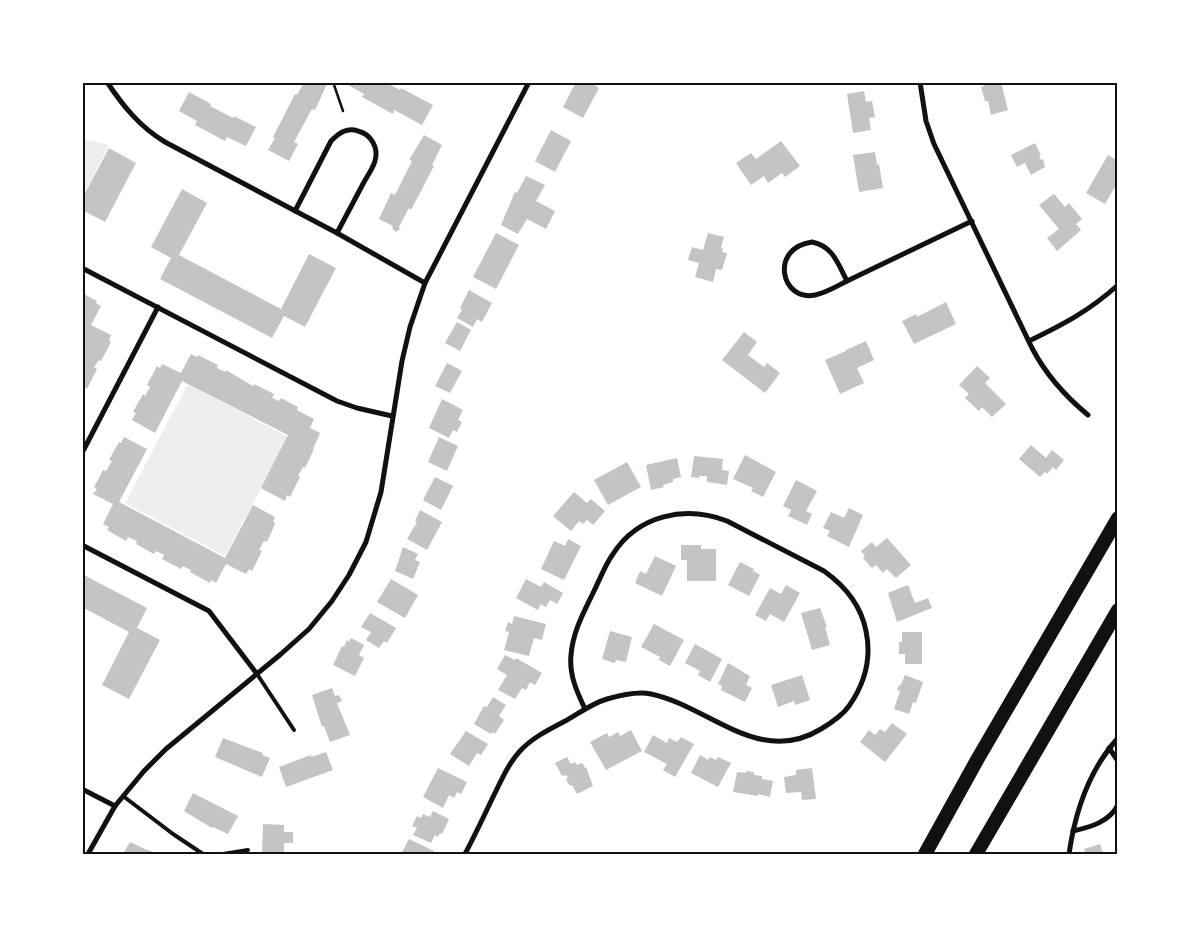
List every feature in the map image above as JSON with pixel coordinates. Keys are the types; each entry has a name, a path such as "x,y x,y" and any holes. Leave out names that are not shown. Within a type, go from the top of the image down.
{"highway":[{"path":"926,854 982,752 1118,518"},
{"path":"976,854 1118,610"}],"street":[{"path":"106,82 132,115 160,139 337,233 424,283"},
{"path":"88,854 115,806 144,771 166,749 286,650 321,615 346,580 361,553 381,492 392,416 405,347 424,283 529,82"},
{"path":"920,82 924,112 934,144 1029,341 1052,380 1064,394 1088,415"},
{"path":"295,211 331,140 339,133 348,130 357,130 363,133 368,136 375,147 375,161 337,233"},
{"path":"847,281 833,254 826,247 818,243 806,243 792,249 786,259 785,277 792,288 802,294 814,296 847,281 972,221"},
{"path":"82,268 343,404 392,416"},
{"path":"1029,341 1070,321 1118,285"},
{"path":"82,454 158,307"},
{"path":"465,854 504,774 520,751 537,737 605,699 630,694 650,694 675,701 745,736 764,741 782,742 812,734 833,722 847,709 858,694 866,671 868,640 860,611 843,586 824,571 727,520 714,516 684,512 660,517 638,528 620,544 607,564 578,625 571,656 575,686 585,709"},
{"path":"82,545 209,611 257,674"},
{"path":"1069,854 1073,831 1087,786 1100,761 1118,738"},
{"path":"1110,748 1118,761"},
{"path":"82,789 115,806"},
{"path":"1073,831 1095,826 1113,814 1118,805"}],"lane":[{"path":"257,674 294,730"},
{"path":"123,796 172,834 203,854"},
{"path":"223,854 248,850"}],"path":[{"path":"333,82 343,111"}],"shaded area":[{"path":"82,139 109,145 83,196"},
{"path":"188,384 288,437 225,556 125,503"}],"building":[{"path":"304,82 323,82 327,84 315,110 312,109 294,142 298,144 289,161 268,150 295,94 297,95"},
{"path":"343,82 385,82 400,90 401,88 433,105 422,125 394,110 393,114 362,97 364,94"},
{"path":"576,82 590,82 599,88 583,118 563,107"},
{"path":"983,82 1001,82 1008,110 991,115 988,101 985,101 981,87 984,86"},
{"path":"864,91 866,102 872,101 875,117 869,118 871,130 853,133 847,94"},
{"path":"189,92 211,104 210,106 256,127 246,146 227,137 225,141 195,125 197,121 179,111"},
{"path":"551,130 571,141 555,172 535,161"},
{"path":"424,135 442,145 432,165 434,166 411,210 409,208 399,227 400,229 396,232 392,228 393,226 379,219 391,193 395,195 412,161 409,160"},
{"path":"781,141 800,166 785,177 782,173 768,183 764,176 751,185 736,163 751,153 756,159"},
{"path":"1035,143 1045,167 1031,175 1025,163 1017,167 1011,155"},
{"path":"109,148 136,163 105,222 82,210 82,199"},
{"path":"875,152 883,188 859,192 853,155"},
{"path":"1108,155 1118,161 1118,182 1105,204 1086,193"},
{"path":"526,176 545,185 536,201 555,211 546,229 527,219 518,234 501,225 515,192 517,193"},
{"path":"182,189 207,203 179,255 281,309 309,254 336,268 305,327 284,316 272,338 160,279 171,258 151,247"},
{"path":"1054,194 1065,207 1069,203 1082,219 1076,224 1081,230 1057,251 1047,238 1059,229 1039,205"},
{"path":"496,233 519,245 496,289 473,277"},
{"path":"708,233 724,237 721,248 723,249 722,252 727,253 722,270 716,269 713,282 695,277 699,263 688,260 692,247 703,250"},
{"path":"469,290 492,303 482,322 477,319 473,327 457,318"},
{"path":"82,293 97,301 96,303 101,306 91,325 111,335 109,340 111,342 101,361 99,360 94,367 97,369 87,389 84,387 82,389 82,332 85,328 82,326"},
{"path":"946,302 956,324 914,344 902,321 916,314 917,317"},
{"path":"457,322 471,330 460,351 445,343"},
{"path":"744,332 757,342 748,355 764,367 767,363 780,373 765,393 722,360"},
{"path":"866,341 874,360 857,368 864,383 840,394 825,360"},
{"path":"191,354 197,357 198,355 218,365 217,368 225,372 226,370 253,386 254,384 274,394 272,398 279,401 281,398 298,407 297,410 314,419 310,428 320,433 305,468 303,467 290,497 287,495 285,501 261,488 288,435 182,381 155,433 132,420 136,413 133,412 143,394 145,396 150,387 147,385 157,366 160,368 162,364 181,373"},
{"path":"447,363 462,371 450,393 435,386"},
{"path":"977,366 990,378 985,383 1006,404 992,417 982,407 979,411 965,398 969,394 959,385"},
{"path":"442,399 463,410 458,420 462,422 457,432 453,430 449,438 429,428"},
{"path":"124,437 147,449 119,502 225,558 253,505 275,517 273,521 275,524 267,542 264,541 259,550 262,551 252,571 249,569 246,574 226,564 216,583 211,580 210,583 183,566 181,569 162,559 164,555 156,551 154,554 136,544 137,541 128,537 126,541 107,530 109,527 103,524 113,504 93,494 97,489 94,487 103,470 106,471 112,461 109,460"},
{"path":"439,437 458,446 447,471 428,462"},
{"path":"1031,445 1046,458 1052,450 1064,460 1056,470 1053,467 1047,474 1045,472 1040,477 1019,459"},
{"path":"745,455 776,472 763,497 751,491 753,488 733,479"},
{"path":"694,456 723,459 722,470 729,471 727,485 707,482 707,476 691,477"},
{"path":"677,458 681,477 673,479 673,482 663,485 664,487 651,490 646,465"},
{"path":"627,462 641,487 608,505 594,480"},
{"path":"435,477 453,486 441,510 423,500"},
{"path":"796,480 817,491 806,511 812,514 807,525 788,516 791,510 783,506"},
{"path":"574,492 587,503 591,499 605,511 593,525 587,520 583,524 579,521 571,531 553,516"},
{"path":"849,508 863,515 849,547 827,536 830,531 823,528 831,512 844,518"},
{"path":"420,510 442,522 427,550 407,539 417,522 415,521"},
{"path":"887,538 911,565 896,578 887,569 883,573 876,565 872,568 863,558 865,556 861,551 872,542 876,547"},
{"path":"568,539 581,546 564,580 541,569 554,541 565,546"},
{"path":"681,545 701,545 701,549 716,549 716,581 687,581 687,560 681,560"},
{"path":"403,547 418,554 415,560 420,562 413,579 395,571"},
{"path":"655,556 676,566 662,596 635,583 640,571 646,574"},
{"path":"740,562 754,569 752,573 754,571 760,575 749,596 728,585"},
{"path":"82,574 147,608 137,628 160,640 129,699 102,685 129,632 82,607"},
{"path":"391,579 418,595 405,618 377,602"},
{"path":"526,579 541,587 544,582 563,593 557,604 550,600 546,607 541,604 538,610 516,598"},
{"path":"786,585 800,593 784,622 770,614 766,621 755,615 770,588 781,594"},
{"path":"908,585 915,603 928,598 932,608 897,622 888,593"},
{"path":"820,608 827,627 825,627 830,645 812,650 801,613"},
{"path":"370,613 396,628 387,643 384,641 379,648 366,640 371,632 361,627"},
{"path":"514,616 546,624 542,640 534,638 529,656 504,650 509,632 505,631 508,622 512,624"},
{"path":"654,624 684,640 670,666 659,660 660,657 641,647"},
{"path":"610,631 632,637 626,662 616,660 615,663 602,659"},
{"path":"902,632 922,632 922,664 905,664 905,654 899,654 899,642 902,642"},
{"path":"351,638 364,645 359,655 364,658 355,676 333,665 342,646 344,647 347,640 349,642"},
{"path":"695,644 722,659 710,682 698,675 700,671 685,663"},
{"path":"505,655 515,660 516,658 542,673 535,685 530,682 526,690 522,688 515,699 498,690 507,675 497,669"},
{"path":"728,663 750,676 746,685 752,688 745,702 721,690 722,686 718,684"},
{"path":"802,675 810,700 795,705 794,701 778,707 771,685"},
{"path":"905,675 923,682 916,703 913,702 909,714 894,709 900,691 897,690"},
{"path":"332,688 335,696 339,695 342,701 337,703 350,735 330,742 324,726 322,727 312,695"},
{"path":"493,697 506,705 499,716 504,720 495,734 492,732 491,734 474,724 484,706 487,707"},
{"path":"892,723 907,734 885,762 860,742 869,730 875,735 880,729 885,732"},
{"path":"631,730 642,751 606,770 590,742 607,733 609,737 618,732 620,736"},
{"path":"466,731 488,744 481,755 477,753 469,766 450,754"},
{"path":"653,735 667,743 669,738 677,742 681,737 694,744 675,777 663,770 667,764 644,752"},
{"path":"223,738 263,753 262,755 270,758 262,777 215,757"},
{"path":"326,752 333,770 286,787 279,767 311,755 311,757"},
{"path":"700,755 708,760 710,757 716,760 718,757 731,763 718,787 691,773"},
{"path":"567,757 571,764 575,762 577,765 582,763 586,767 593,786 577,794 572,785 570,786 566,780 568,777 562,776 555,763"},
{"path":"438,768 467,782 461,794 457,792 454,798 449,795 443,808 423,797"},
{"path":"812,768 816,799 802,800 801,792 786,793 784,777 796,775 796,770"},
{"path":"746,771 762,776 762,779 773,781 770,797 733,792 737,772 746,773"},
{"path":"193,793 238,816 228,834 212,828 184,811"},
{"path":"433,811 449,819 442,834 440,833 438,837 435,835 431,843 413,835 417,828 412,826 417,816 421,818 423,814 430,817"},
{"path":"263,824 284,825 284,832 293,832 293,843 284,843 284,854 262,854"},
{"path":"409,839 434,851 432,854 401,854"},
{"path":"130,842 145,849 158,854 123,854"},
{"path":"1100,844 1103,854 1086,854 1084,849"}]}
